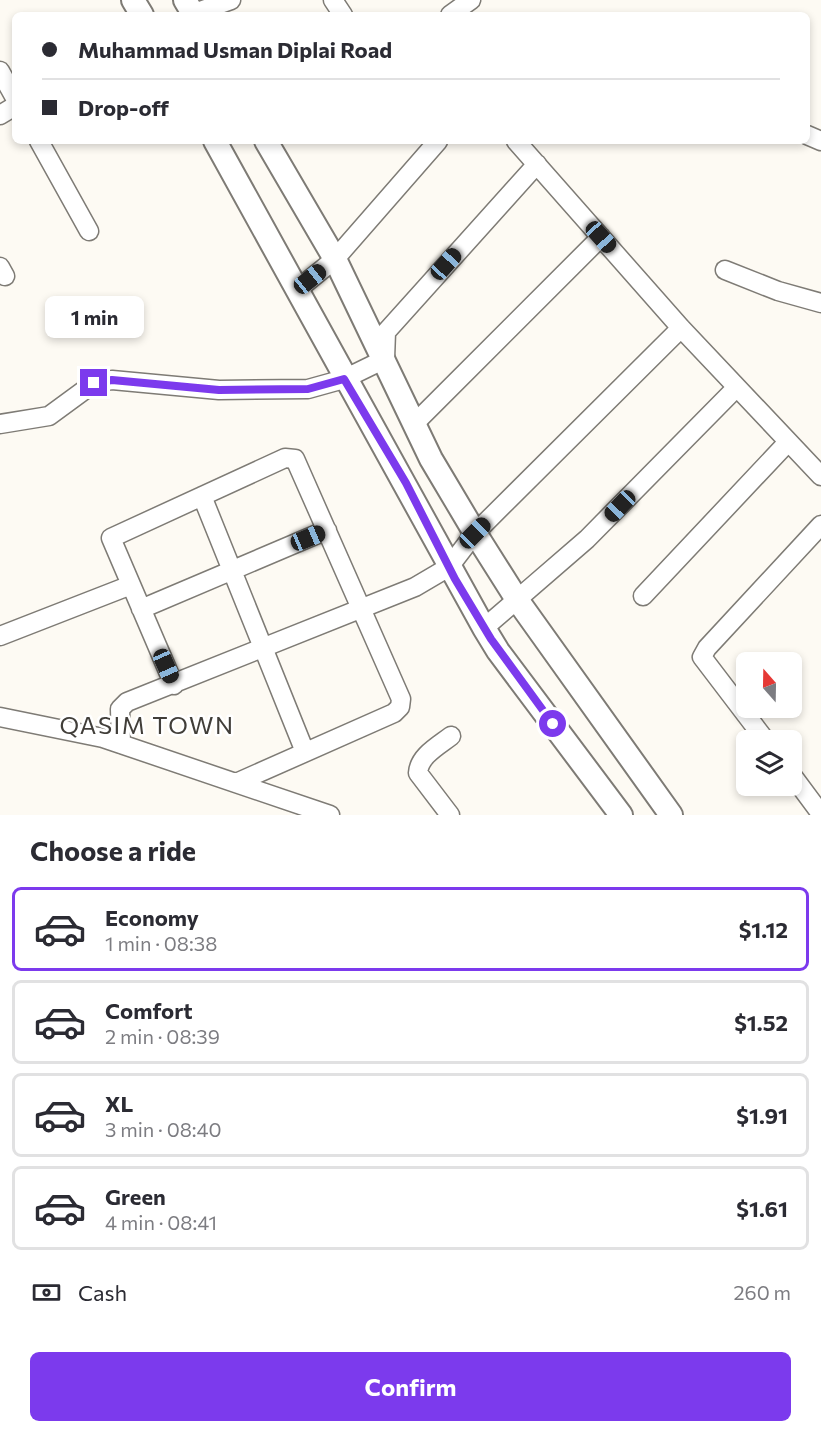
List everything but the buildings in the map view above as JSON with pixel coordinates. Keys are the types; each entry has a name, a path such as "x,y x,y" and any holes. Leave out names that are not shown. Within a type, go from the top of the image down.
{"street":[{"path":"190,11 231,0"},
{"path":"0,70 12,92"},
{"path":"41,144 89,231"},
{"path":"217,144 344,379 406,483 448,567 484,628 498,651 621,815"},
{"path":"268,144 335,259 416,423 431,459 475,533 518,601 670,815"},
{"path":"297,290 335,259 435,144"},
{"path":"519,144 681,328 821,476"},
{"path":"385,359 386,332 537,164"},
{"path":"416,423 601,237"},
{"path":"725,270 778,291 821,303"},
{"path":"121,744 120,709 123,705 415,588 448,567 475,533 681,328"},
{"path":"0,424 49,416 94,383 112,380 219,390 308,389 344,379 385,359"},
{"path":"484,628 587,539 736,388"},
{"path":"643,596 788,442"},
{"path":"174,684 111,542 113,535 285,458 295,459 401,699 400,707 393,713 236,783"},
{"path":"202,496 305,752"},
{"path":"758,730 702,657 707,648 821,525"},
{"path":"141,609 327,530"},
{"path":"0,636 131,585"},
{"path":"0,717 103,738 330,815"},
{"path":"450,815 418,773 419,765 427,754 451,736"},
{"path":"802,788 821,814"}],"district":[{"name":"QASIM TOWN","path":"147,726"}],"route":[{"path":"94,383 112,380 219,390 308,389 344,379 406,483 455,579 498,651 553,724"}]}
